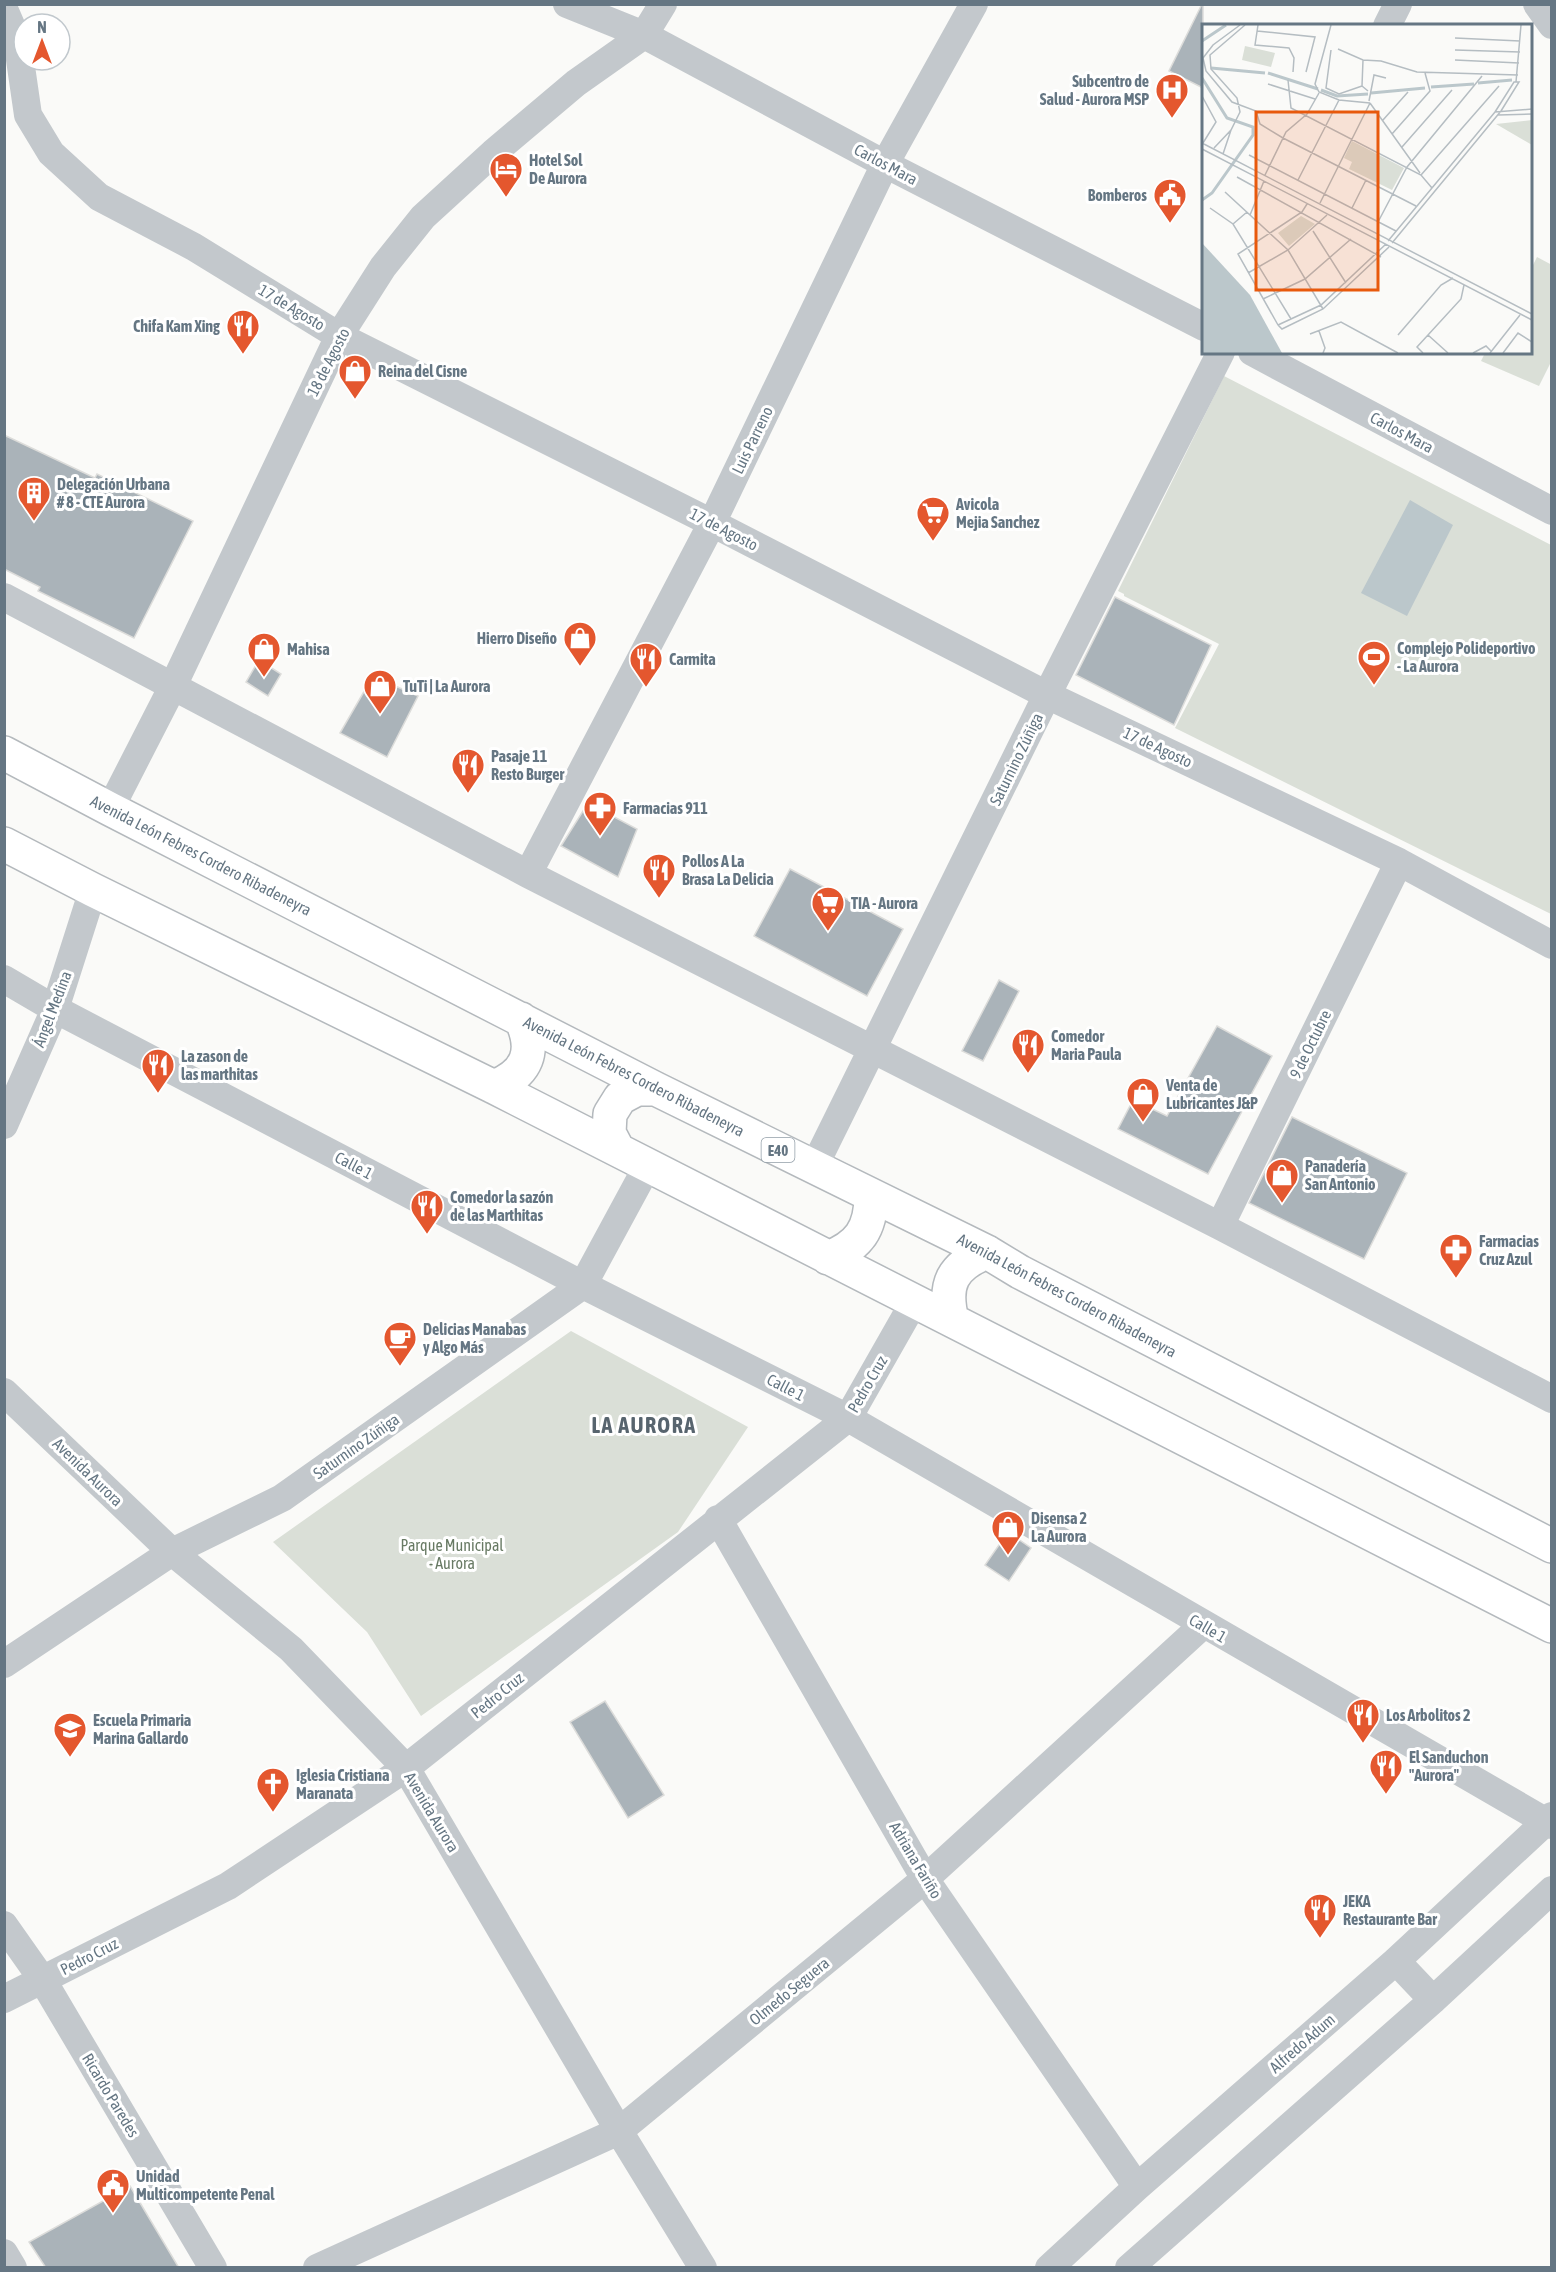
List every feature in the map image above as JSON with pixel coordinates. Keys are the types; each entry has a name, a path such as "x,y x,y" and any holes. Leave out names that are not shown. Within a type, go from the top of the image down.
{"highway":[{"name":"Avenida León Febres Cordero Ribadeneyra","path":"4,753 656,1089 987,1252 1020,1272 1551,1546"},
{"path":"4,844 494,1087 1551,1626"},
{"path":"494,1087 510,1080 522,1068 529,1052 528,1035 521,1019"},
{"path":"618,1150 609,1133 610,1114 620,1098 637,1089 656,1089"},
{"path":"828,1258 843,1252 866,1228 871,1212 871,1196"},
{"path":"952,1320 947,1302 950,1285 964,1264 971,1258 987,1252"}],"street":[{"name":"Carlos Mara","path":"567,4 644,35 885,164 1202,326"},
{"name":"18 de Agosto","path":"110,809 173,686 339,336 383,267 423,217 493,153 576,83 644,35 663,4"},
{"name":"Luis Parreno","path":"528,874 712,523 885,164 974,4"},
{"path":"1388,24 1398,4"},
{"path":"1537,4 1551,25"},
{"name":"17 de Agosto","path":"4,9 17,39 28,115 51,153 99,197 194,247 339,336 712,523 1047,695 1399,862 1551,945"},
{"name":"Saturnino Zúñiga","path":"814,1167 1047,695 1220,354"},
{"name":"Carlos Mara","path":"1256,354 1551,511"},
{"path":"4,597 528,874 1220,1226 1551,1399"},
{"name":"9 de Octubre","path":"1220,1226 1399,862"},
{"name":"Ángel Medina","path":"4,1125 55,1010 93,890"},
{"name":"Calle 1","path":"4,979 55,1010 584,1286 848,1418 1203,1625 1550,1821"},
{"name":"Saturnino Zúñiga","path":"4,1664 172,1552 282,1498 584,1286 648,1165"},
{"name":"Pedro Cruz","path":"4,1999 228,1886 406,1768 848,1418 914,1302"},
{"name":"Avenida Aurora","path":"4,1392 172,1552 291,1649 406,1768 619,2131 703,2268"},
{"name":"Adriana Fariño","path":"718,1519 925,1879 1137,2187"},
{"name":"Olmedo Seguera","path":"317,2268 619,2131 925,1879 1203,1625"},
{"name":"Alfredo Adum","path":"1049,2268 1137,2187 1396,1961 1550,1821"},
{"path":"1129,2268 1433,2000 1551,1890"},
{"name":"Ricardo Paredes","path":"4,1925 42,1979 213,2268"},
{"path":"1396,1961 1433,2000"},
{"path":"4,2253 13,2268"}],"green space":[{"path":"1537,257 1552,265 1551,362 1539,386 1481,361 1484,354 1532,354 1532,267"},
{"name":"Complejo Polideportivo - La Aurora","path":"1224,376 1551,545 1551,914 1175,728 1219,644 1118,591"},
{"name":"Parque Municipal - Aurora","path":"571,1331 748,1427 678,1532 421,1716 367,1632 273,1542"}],"shaded area":[{"path":"1410,500 1453,525 1407,616 1361,593"}],"building":[{"path":"1202,4 1203,4 1202,88 1169,71"},
{"path":"4,435 95,478 97,474 193,521 134,638 38,591 40,587 4,569"},
{"path":"1115,597 1211,645 1174,725 1076,675"},
{"name":"Mahisa","path":"259,660 281,674 268,696 246,682"},
{"name":"TuTi | La Aurora","path":"373,676 418,696 387,757 340,733"},
{"name":"Farmacias 911","path":"588,803 637,829 618,877 561,846"},
{"name":"TIA - Aurora","path":"790,869 903,929 867,996 754,936"},
{"path":"999,980 1019,991 983,1061 962,1051"},
{"path":"1217,1026 1272,1056 1208,1174 1118,1129 1133,1100 1167,1116"},
{"path":"1292,1117 1407,1173 1364,1259 1249,1203"},
{"name":"Disensa 2 La Aurora","path":"1008,1532 1031,1548 1009,1581 985,1565"},
{"path":"605,1701 664,1795 628,1818 570,1722"},
{"name":"Unidad Multicompetente Penal","path":"130,2186 179,2268 46,2268 29,2242"}],"place":[{"name":"Subcentro de Salud - Aurora MSP","path":"1172,119"},
{"name":"Hotel Sol De Aurora","path":"506,198"},
{"name":"Bomberos","path":"1170,224"},
{"name":"Chifa Kam Xing","path":"243,355"},
{"name":"Reina del Cisne","path":"355,400"},
{"name":"Delegación Urbana # 8 - CTE Aurora","path":"34,522"},
{"name":"Avicola Mejia Sanchez","path":"933,542"},
{"name":"Hierro Diseño","path":"580,667"},
{"name":"Mahisa","path":"264,678"},
{"name":"Complejo Polideportivo - La Aurora","path":"1374,686"},
{"name":"Carmita","path":"646,688"},
{"name":"TuTi | La Aurora","path":"380,715"},
{"name":"Pasaje 11 Resto Burger","path":"468,794"},
{"name":"Farmacias 911","path":"600,837"},
{"name":"Pollos A La Brasa La Delicia","path":"659,899"},
{"name":"TIA - Aurora","path":"828,932"},
{"name":"Comedor Maria Paula","path":"1028,1074"},
{"name":"La zason de las marthitas","path":"158,1094"},
{"name":"Venta de Lubricantes J&P","path":"1143,1123"},
{"name":"Panadería San Antonio","path":"1282,1204"},
{"name":"Comedor la sazón de las Marthitas","path":"427,1235"},
{"name":"Farmacias Cruz Azul","path":"1456,1279"},
{"name":"Delicias Manabas y Algo Más","path":"400,1367"},
{"name":"Disensa 2 La Aurora","path":"1008,1556"},
{"name":"Los Arbolitos 2","path":"1363,1744"},
{"name":"Escuela Primaria Marina Gallardo","path":"70,1758"},
{"name":"El Sanduchon \"Aurora\"","path":"1386,1795"},
{"name":"Iglesia Cristiana Maranata","path":"273,1813"},
{"name":"JEKA Restaurante Bar","path":"1320,1939"},
{"name":"Unidad Multicompetente Penal","path":"113,2214"}],"district":[{"name":"LA AURORA","path":"644,1425"}]}
